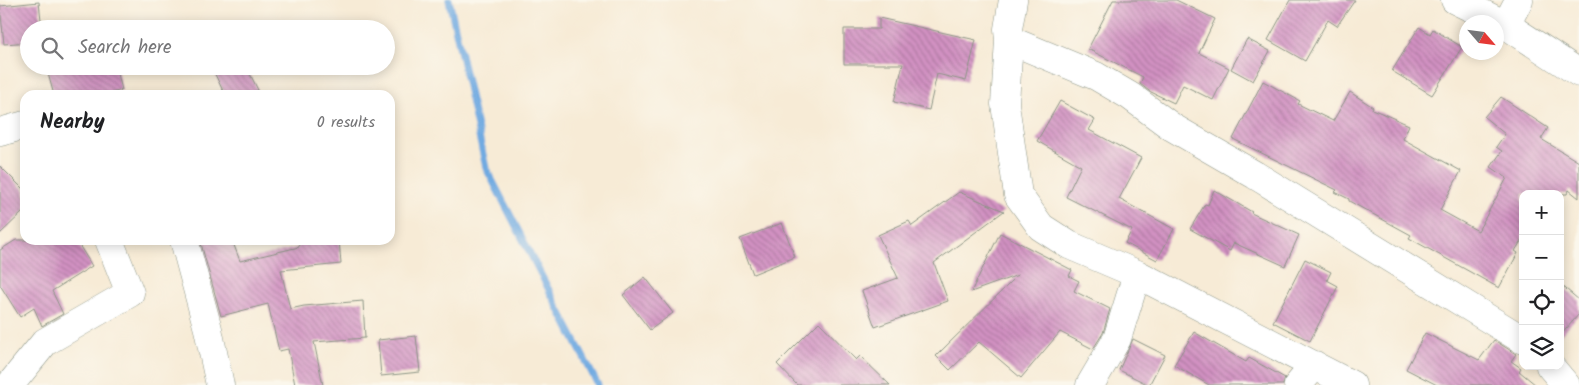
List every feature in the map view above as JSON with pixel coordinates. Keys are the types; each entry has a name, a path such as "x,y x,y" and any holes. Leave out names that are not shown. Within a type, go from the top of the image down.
{"street":[{"path":"1013,0 1008,28 1005,104 1018,195 1042,227 1069,245 1138,274 1306,375 1352,385"},
{"path":"1455,0 1506,26 1579,73"},
{"path":"1506,26 1519,0"},
{"path":"1009,40 1096,76 1130,96 1172,127 1255,175 1519,338"},
{"path":"0,132 20,126"},
{"path":"10,385 45,342 130,293 111,245"},
{"path":"185,245 210,337 220,385"},
{"path":"1090,385 1117,339 1138,274"},
{"path":"1553,370 1566,385"}],"building":[{"path":"1113,0 1176,0 1215,19 1199,53 1229,68 1213,100 1183,85 1174,103 1149,91 1140,84 1143,77 1088,49"},
{"path":"1290,0 1355,0 1337,26 1328,20 1305,61 1268,40"},
{"path":"39,2 41,20 20,20 20,43 4,44 0,6"},
{"path":"879,18 976,40 966,81 937,74 929,110 894,102 903,64 844,64 844,29 879,29"},
{"path":"1419,27 1430,34 1433,29 1459,45 1459,52 1432,95 1392,71"},
{"path":"1247,39 1270,51 1253,81 1231,69"},
{"path":"48,75 118,75 122,90 53,90"},
{"path":"215,75 250,75 258,90 223,90"},
{"path":"1263,81 1300,101 1298,104 1333,121 1350,92 1373,107 1372,109 1409,125 1403,139 1461,171 1440,210 1478,231 1507,178 1491,167 1502,151 1496,147 1505,134 1484,117 1501,97 1548,128 1541,139 1579,162 1579,198 1569,190 1567,194 1564,194 1564,190 1519,190 1519,244 1515,251 1518,253 1499,288 1409,238 1411,235 1349,201 1349,199 1335,192 1337,190 1233,139"},
{"path":"1060,101 1095,120 1089,130 1141,158 1119,199 1174,229 1157,260 1125,243 1132,230 1066,197 1081,166 1037,141"},
{"path":"0,166 20,186 20,215 0,234"},
{"path":"1214,190 1251,213 1299,235 1285,266 1234,243 1230,251 1190,229 1205,204 1208,205"},
{"path":"959,192 1004,211 934,263 948,301 875,327 862,291 898,278 878,235 909,221 912,226"},
{"path":"782,223 795,257 753,274 740,239"},
{"path":"1000,233 1072,270 1069,276 1079,281 1074,291 1110,309 1103,333 1093,349 1060,332 1021,378 979,342 950,370 936,356 1018,275 971,292"},
{"path":"16,240 20,240 20,245 79,245 92,266 52,291 63,314 42,326 34,308 20,317 0,285 0,250"},
{"path":"201,245 234,245 240,261 299,247 299,245 339,245 341,264 281,270 290,309 363,301 365,338 314,342 323,385 295,385 288,349 279,351 268,304 221,316"},
{"path":"1305,259 1331,272 1327,280 1338,286 1310,341 1273,322"},
{"path":"645,277 673,313 650,330 623,295"},
{"path":"1564,287 1579,300 1579,314 1564,331"},
{"path":"819,322 856,360 860,356 890,385 797,385 777,364"},
{"path":"1194,332 1246,362 1249,358 1285,378 1283,385 1209,385 1174,365"},
{"path":"1425,333 1479,360 1494,340 1516,354 1511,361 1519,367 1519,371 1536,385 1437,385 1406,369"},
{"path":"416,336 420,372 381,376 378,340"},
{"path":"1133,339 1165,355 1149,385 1119,370"}],"waterway":[{"path":"449,0 486,168 598,385"}]}
